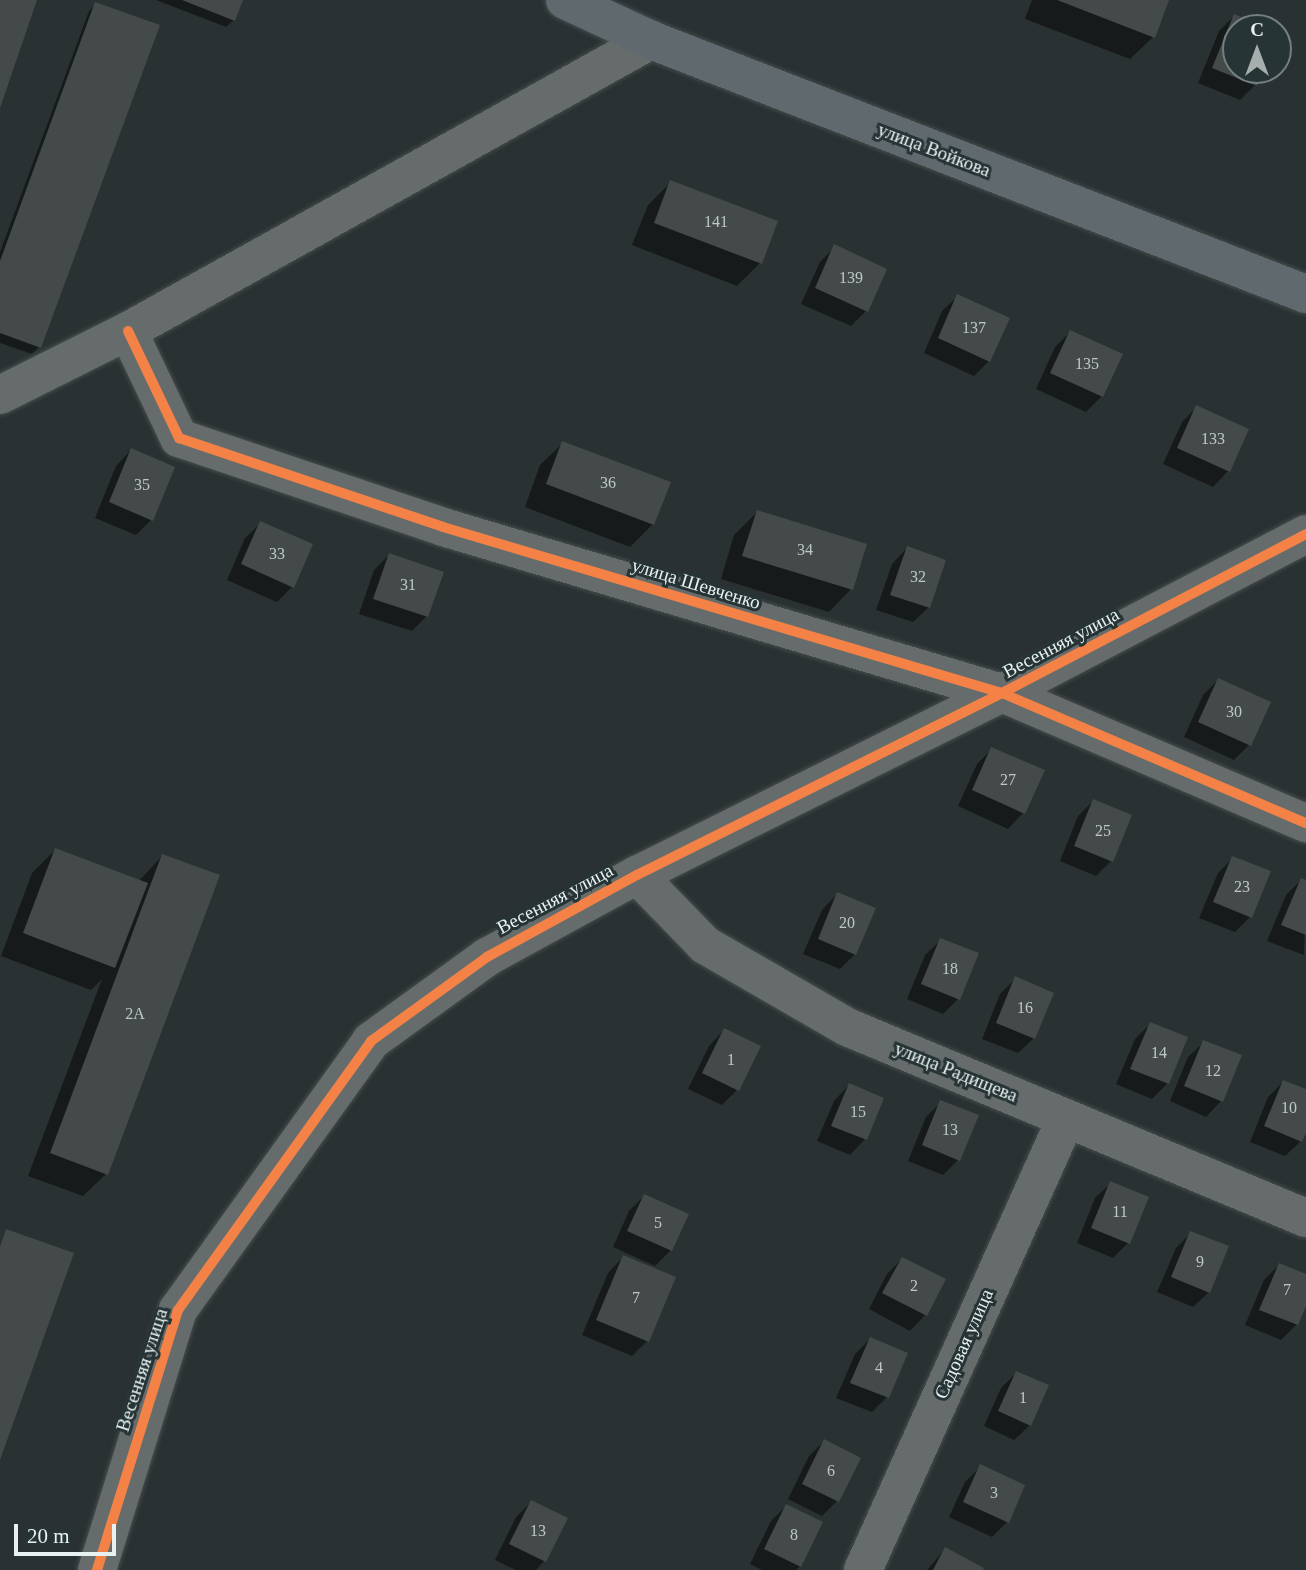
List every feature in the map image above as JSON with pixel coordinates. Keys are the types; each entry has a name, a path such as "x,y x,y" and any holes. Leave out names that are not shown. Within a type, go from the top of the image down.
{"main road":[{"name":"улица Войкова","path":"565,0 651,40 1306,294"}],"street":[{"path":"0,395 128,331 651,40"},
{"name":"улица Шевченко","path":"128,331 179,438 443,527 1002,693 1306,823"},
{"name":"Весенняя улица","path":"97,1570 178,1310 371,1041 487,957 637,875 1002,693 1306,534"},
{"name":"улица Радищева","path":"637,875 705,945 757,978 847,1027 1306,1218"},
{"name":"Садовая улица","path":"863,1570 1066,1118"}],"building":[{"path":"0,0 37,0 0,108"},
{"path":"182,0 243,0 235,21"},
{"path":"1057,0 1169,0 1155,38"},
{"path":"95,2 160,25 41,348 0,333 0,261"},
{"path":"1222,43 1222,72 1212,68"},
{"path":"670,180 778,221 762,264 654,223"},
{"path":"834,244 887,269 868,312 815,288"},
{"path":"957,294 1010,318 990,362 938,338"},
{"path":"1070,330 1123,354 1103,397 1050,373"},
{"path":"1196,405 1249,429 1230,472 1177,448"},
{"path":"562,441 671,482 654,525 546,484"},
{"path":"131,448 175,467 153,521 109,502"},
{"path":"757,510 867,544 853,590 742,556"},
{"path":"260,521 313,544 294,588 241,564"},
{"path":"907,546 946,560 930,608 890,595"},
{"path":"389,553 444,572 428,617 373,599"},
{"path":"1218,678 1271,702 1251,746 1198,722"},
{"path":"991,747 1045,770 1025,814 972,790"},
{"path":"1093,799 1132,815 1113,862 1074,846"},
{"path":"55,848 148,883 115,968 23,933"},
{"path":"162,854 220,875 108,1175 50,1153"},
{"path":"1232,856 1271,871 1252,918 1213,902"},
{"path":"1301,878 1306,880 1306,935 1281,925"},
{"path":"837,892 876,908 856,955 818,939"},
{"path":"940,938 979,953 960,1000 921,984"},
{"path":"1015,976 1054,993 1035,1039 996,1023"},
{"path":"1150,1022 1188,1037 1169,1084 1130,1069"},
{"path":"724,1028 761,1046 739,1091 702,1073"},
{"path":"1203,1040 1242,1055 1223,1102 1184,1086"},
{"path":"1283,1080 1306,1089 1306,1133 1302,1142 1264,1126"},
{"path":"849,1083 884,1098 867,1140 831,1126"},
{"path":"940,1100 979,1115 960,1161 922,1145"},
{"path":"1110,1181 1149,1197 1130,1244 1091,1228"},
{"path":"644,1194 689,1214 672,1251 627,1231"},
{"path":"6,1229 74,1253 0,1460 0,1247"},
{"path":"1190,1231 1229,1246 1210,1293 1171,1277"},
{"path":"623,1255 676,1277 649,1342 596,1320"},
{"path":"902,1257 946,1279 927,1316 882,1293"},
{"path":"1279,1263 1306,1274 1306,1306 1298,1325 1259,1310"},
{"path":"870,1337 908,1353 889,1398 850,1383"},
{"path":"1016,1371 1049,1385 1031,1426 998,1411"},
{"path":"824,1439 861,1458 839,1502 802,1484"},
{"path":"980,1464 1025,1485 1009,1523 963,1502"},
{"path":"531,1500 568,1518 546,1562 509,1544"},
{"path":"786,1504 823,1522 801,1567 764,1549"},
{"path":"945,1547 984,1568 983,1570 933,1570"}],"cycle path":[{"path":"128,331 179,438 443,527 1002,693 1306,823"},
{"path":"97,1570 178,1310 371,1041 487,957 637,875 1002,693 1306,534"}]}
